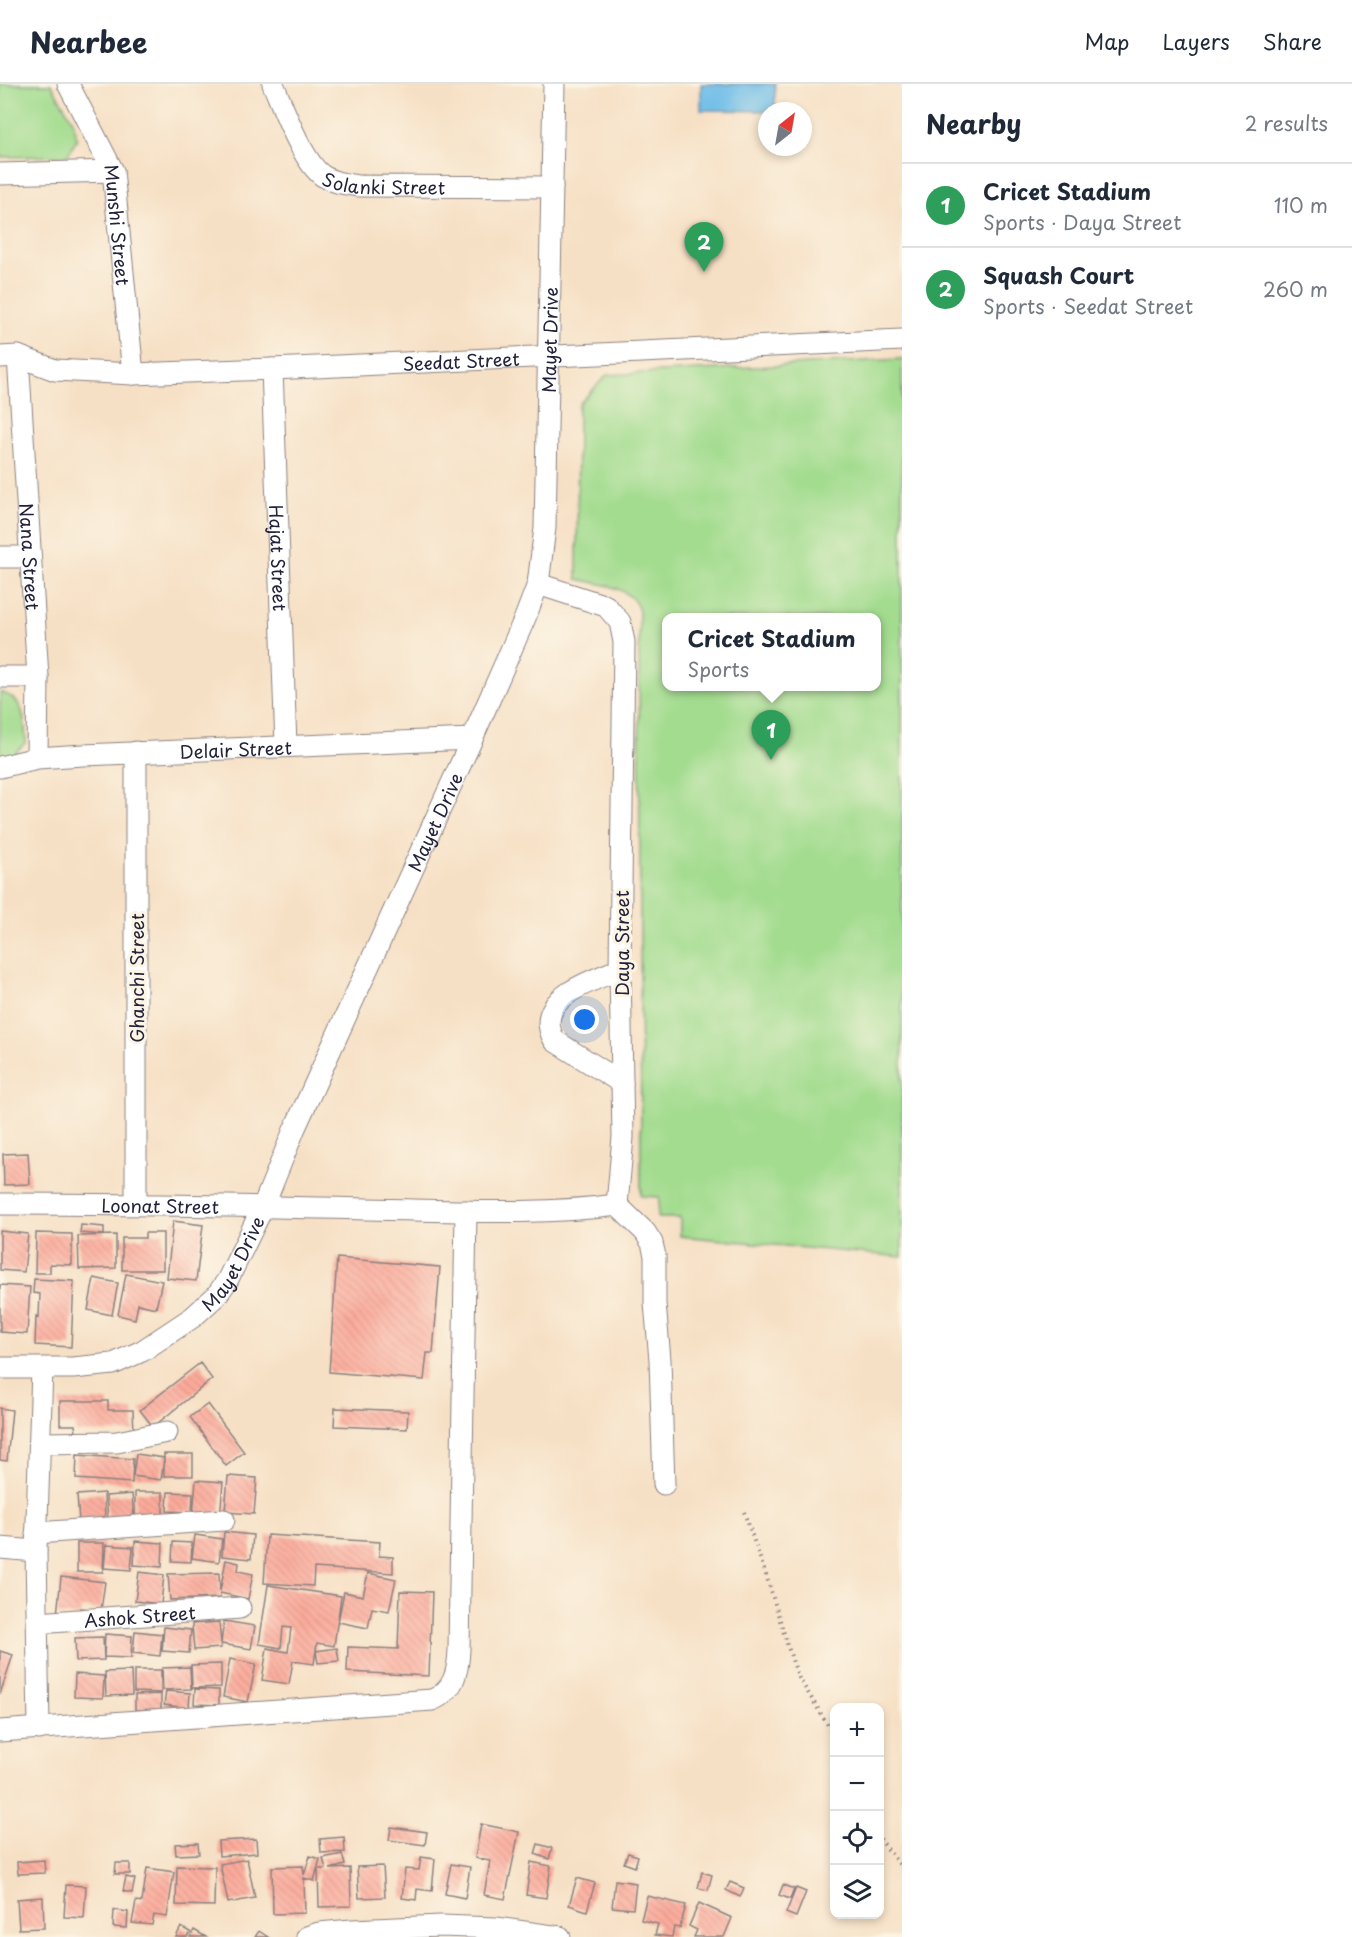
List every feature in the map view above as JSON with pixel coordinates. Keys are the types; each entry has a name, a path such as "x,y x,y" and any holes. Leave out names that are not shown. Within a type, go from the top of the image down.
{"street":[{"name":"Munshi Street","path":"68,84 112,171 133,374"},
{"name":"Solanki Street","path":"273,84 310,164 321,175 334,182 359,186 552,187"},
{"name":"Mayet Drive","path":"0,1368 42,1369 113,1364 142,1351 193,1317 216,1296 227,1281 263,1206 294,1130 472,739 538,584 545,528 554,84"},
{"path":"0,174 112,171"},
{"name":"Seedat Street","path":"9,357 55,370 133,374 902,340"},
{"name":"Nana Street","path":"9,357 29,557 38,677 37,758"},
{"name":"Hajat Street","path":"272,369 286,745"},
{"name":"Seedat Street","path":"10,380 55,370"},
{"path":"0,557 29,557"},
{"name":"Daya Street","path":"538,584 606,606 620,622 624,642 620,969 623,1137 617,1205"},
{"path":"0,677 38,677"},
{"name":"Delair Street","path":"0,767 37,758 136,752 472,739"},
{"name":"Ghanchi Street","path":"136,752 136,1203"},
{"path":"620,969 584,984 562,998 556,1004 549,1019 550,1031 555,1041 622,1083"},
{"name":"Loonat Street","path":"0,1204 136,1203 466,1211"},
{"path":"0,1731 432,1700 448,1689 454,1680 458,1659 466,1211 587,1209 617,1205 645,1232 652,1243 655,1256 655,1303 660,1360 664,1484"},
{"path":"39,1729 36,1542 42,1369"},
{"path":"40,1443 117,1442 167,1432"},
{"path":"0,1548 224,1520"},
{"name":"Ashok Street","path":"38,1623 240,1608"},
{"path":"307,1937 319,1933 352,1930 441,1926 496,1928 560,1937"}],"path":[{"path":"744,1512 793,1663 799,1678 830,1728"},
{"path":"884,1845 902,1868"}],"green space":[{"path":"0,84 51,84 73,121 77,139 67,156 0,157"},
{"path":"902,359 902,1257 680,1236 680,1218 658,1218 659,1197 641,1196 639,611 635,602 622,591 604,584 577,579 578,408 607,375"},
{"path":"0,692 15,700 19,705 24,718 26,742 13,755 0,758"}],"water":[{"path":"701,84 775,84 775,102 758,102 758,111 701,110"}],"building":[{"path":"28,1153 30,1184 4,1185 3,1154"},
{"path":"173,1221 203,1225 196,1281 167,1278"},
{"path":"81,1225 104,1227 104,1235 80,1233"},
{"path":"0,1231 28,1234 24,1272 0,1270"},
{"path":"36,1233 72,1234 72,1265 50,1264 50,1273 35,1273"},
{"path":"145,1233 163,1233 163,1270 122,1270 122,1238 145,1238"},
{"path":"116,1235 116,1268 79,1269 78,1236"},
{"path":"337,1258 440,1267 433,1353 427,1353 424,1380 329,1372"},
{"path":"126,1274 162,1281 156,1308 138,1304 135,1319 118,1315"},
{"path":"94,1278 118,1283 112,1315 88,1310"},
{"path":"34,1279 74,1281 71,1347 35,1345 36,1316 39,1317 40,1294 33,1293"},
{"path":"0,1285 30,1287 27,1334 0,1332"},
{"path":"200,1363 212,1379 153,1427 140,1410"},
{"path":"60,1401 108,1401 108,1410 133,1410 134,1432 76,1433 75,1425 60,1425"},
{"path":"208,1404 244,1452 226,1466 190,1417"},
{"path":"0,1408 12,1410 7,1461 0,1460"},
{"path":"335,1408 408,1411 407,1429 334,1426"},
{"path":"136,1454 164,1458 161,1480 133,1476"},
{"path":"164,1454 193,1454 193,1476 164,1476"},
{"path":"77,1455 133,1459 132,1483 76,1479"},
{"path":"228,1476 257,1478 254,1514 225,1512"},
{"path":"196,1480 223,1482 220,1517 193,1515"},
{"path":"135,1492 163,1492 163,1516 135,1516"},
{"path":"168,1492 193,1493 192,1512 167,1511"},
{"path":"104,1493 105,1520 79,1521 77,1495"},
{"path":"132,1494 134,1518 108,1520 106,1496"},
{"path":"224,1532 253,1535 251,1559 222,1556"},
{"path":"195,1535 222,1539 219,1562 192,1558"},
{"path":"267,1535 380,1542 379,1556 393,1557 393,1573 314,1568 313,1586 264,1583"},
{"path":"135,1541 163,1543 162,1567 134,1565"},
{"path":"173,1542 192,1543 191,1562 172,1561"},
{"path":"77,1543 104,1543 103,1572 77,1572"},
{"path":"106,1545 133,1547 131,1570 104,1568"},
{"path":"226,1560 239,1563 238,1571 253,1574 248,1599 220,1593 220,1598 170,1600 168,1574 219,1573 220,1591"},
{"path":"139,1572 164,1575 161,1604 135,1601"},
{"path":"368,1573 396,1579 389,1611 372,1608 368,1628 338,1622 344,1592 363,1596"},
{"path":"61,1577 105,1582 101,1610 81,1608 80,1617 57,1615"},
{"path":"268,1585 341,1596 334,1646 317,1643 314,1664 293,1661 289,1684 262,1680 267,1648 288,1652 291,1628 283,1627 281,1648 259,1644"},
{"path":"400,1591 432,1592 429,1676 347,1672 348,1647 398,1649"},
{"path":"224,1621 255,1626 251,1649 221,1644 221,1648 194,1650 192,1624 219,1622 221,1643"},
{"path":"164,1627 191,1630 189,1653 162,1651"},
{"path":"135,1631 162,1634 160,1656 133,1653"},
{"path":"105,1634 132,1636 131,1658 104,1657"},
{"path":"103,1637 104,1660 76,1661 75,1638"},
{"path":"337,1648 339,1661 318,1663 316,1651"},
{"path":"0,1651 13,1655 0,1694"},
{"path":"230,1659 256,1664 248,1702 223,1697"},
{"path":"221,1664 221,1687 192,1688 191,1665"},
{"path":"190,1667 191,1689 163,1690 162,1668"},
{"path":"134,1670 161,1670 161,1693 134,1692"},
{"path":"131,1671 132,1695 106,1696 105,1672"},
{"path":"75,1674 104,1676 103,1698 74,1697"},
{"path":"195,1689 219,1690 219,1705 194,1704"},
{"path":"166,1691 190,1693 189,1708 164,1705"},
{"path":"161,1694 161,1709 135,1710 135,1695"},
{"path":"481,1824 519,1832 505,1899 484,1895 490,1861 475,1858"},
{"path":"391,1827 427,1832 425,1845 389,1840"},
{"path":"344,1837 345,1852 321,1853 320,1839"},
{"path":"256,1839 257,1853 219,1856 218,1841"},
{"path":"198,1843 199,1854 176,1855 175,1844"},
{"path":"538,1844 552,1848 549,1859 535,1854"},
{"path":"628,1853 638,1856 635,1867 624,1863"},
{"path":"342,1854 345,1865 330,1869 350,1868 351,1906 319,1907 318,1869 326,1869 323,1858"},
{"path":"310,1856 320,1859 314,1881 304,1878 305,1913 273,1914 272,1867 303,1866 304,1875"},
{"path":"421,1857 435,1859 432,1891 417,1889 416,1900 402,1898 405,1869 419,1870"},
{"path":"247,1859 255,1898 228,1903 220,1864"},
{"path":"44,1860 45,1873 18,1874 17,1862"},
{"path":"531,1862 551,1866 546,1898 526,1895"},
{"path":"116,1863 130,1863 130,1874 115,1874"},
{"path":"451,1864 470,1867 465,1898 445,1894"},
{"path":"177,1866 215,1867 214,1906 176,1905"},
{"path":"383,1866 385,1897 359,1898 357,1867"},
{"path":"147,1868 174,1872 167,1917 154,1915 152,1925 132,1923 136,1901 142,1902"},
{"path":"702,1872 712,1875 708,1890 698,1888"},
{"path":"126,1877 135,1879 132,1893 123,1891"},
{"path":"577,1878 595,1883 587,1911 569,1905"},
{"path":"615,1880 636,1883 633,1909 612,1907"},
{"path":"730,1882 744,1888 740,1897 726,1890"},
{"path":"66,1885 86,1886 84,1918 64,1917"},
{"path":"783,1885 794,1889 790,1899 779,1895"},
{"path":"796,1888 806,1892 796,1917 786,1913"},
{"path":"647,1896 686,1905 680,1928 674,1927 672,1937 655,1935 658,1924 641,1920"},
{"path":"43,1897 44,1928 19,1929 17,1899"},
{"path":"699,1903 732,1918 724,1937 694,1937 697,1930 689,1926"},
{"path":"114,1910 128,1912 127,1928 113,1927"},
{"path":"181,1927 190,1932 187,1937 176,1937"},
{"path":"194,1930 206,1937 190,1937"},
{"path":"259,1931 268,1937 255,1937"}],"place":[{"name":"Squash Court","path":"704,272"},
{"name":"Cricet Stadium","path":"771,760"}]}
